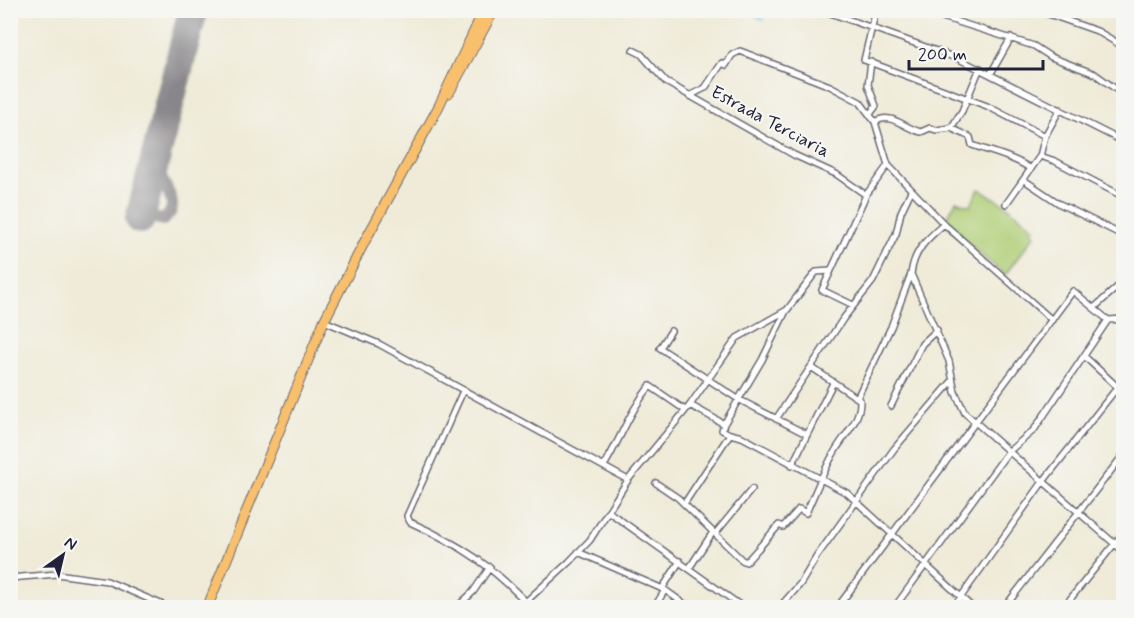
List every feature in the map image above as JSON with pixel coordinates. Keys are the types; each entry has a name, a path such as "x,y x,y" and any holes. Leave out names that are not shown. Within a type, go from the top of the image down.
{"highway":[{"path":"208,607 324,321 366,238 438,108 484,10"},
{"path":"438,108 457,82 494,10"}],"street":[{"path":"822,10 926,46 980,68 1124,142"},
{"path":"876,10 864,60 967,98 1045,136"},
{"path":"920,10 1011,38 1089,72 1124,95"},
{"path":"1037,10 1097,31 1124,47"},
{"path":"991,73 1011,38"},
{"name":"Estrada Terciaria","path":"633,50 641,54 666,82 794,155 836,174 866,195"},
{"path":"689,96 705,88 722,63 726,65 732,55 740,51 848,93 870,114 875,122 888,165 911,191 944,224 1053,320"},
{"path":"870,114 876,106 868,85 871,62"},
{"path":"951,128 980,68"},
{"path":"1006,204 1040,156 1045,136 1060,109"},
{"path":"875,122 884,118 891,119 921,132 930,128 936,130 951,128 970,137 972,145 992,151 1000,157 1012,159 1031,169"},
{"path":"1040,156 1055,161 1124,197"},
{"path":"853,305 822,290 866,195 888,165"},
{"path":"1024,180 1060,204 1124,237"},
{"path":"776,419 878,271 896,234 901,212 911,191"},
{"path":"857,398 891,327 911,274 913,258 919,248 944,224"},
{"path":"830,271 816,272 809,278 787,310 724,424 723,430 747,439 847,493 973,608"},
{"path":"911,274 949,361 952,381 960,406 1042,483 1124,552"},
{"path":"1095,307 1124,281"},
{"path":"837,608 1073,291 1108,320"},
{"path":"519,608 580,550 609,512 628,480 688,407 737,338 787,310"},
{"path":"894,608 1008,452 1034,430 1108,320 1124,318"},
{"path":"324,321 379,344 628,480"},
{"path":"891,406 922,344 937,330"},
{"path":"671,331 660,348 738,399 806,434"},
{"path":"1084,356 1124,393"},
{"path":"656,483 684,504 746,562 779,525 783,527 799,509 806,513 835,452 847,436 860,409 860,400 811,367"},
{"path":"953,608 1042,483 1124,379"},
{"path":"780,608 801,583 817,556 894,449 952,381"},
{"path":"792,465 833,383"},
{"path":"604,466 621,438 622,426 650,386 724,424"},
{"path":"464,391 407,516 410,522 451,541 490,567 532,608"},
{"path":"684,504 730,434"},
{"path":"1005,607 1124,454"},
{"path":"690,567 714,533 752,489"},
{"path":"609,512 690,567 744,608"},
{"path":"1063,608 1124,532"},
{"path":"580,550 664,590 690,608"},
{"path":"654,608 680,561"},
{"path":"456,608 473,592 490,567"},
{"path":"10,578 57,574 107,581 170,608"}],"green space":[{"path":"979,189 1006,205 1034,228 1031,232 1035,235 1005,275 944,223 956,201 970,206"}],"waterway":[{"path":"746,10 764,20"},
{"path":"897,124 911,131"}],"taxiway":[{"path":"141,215 163,220 170,213 172,206 156,160"}],"runway":[{"path":"140,219 193,10"}]}
